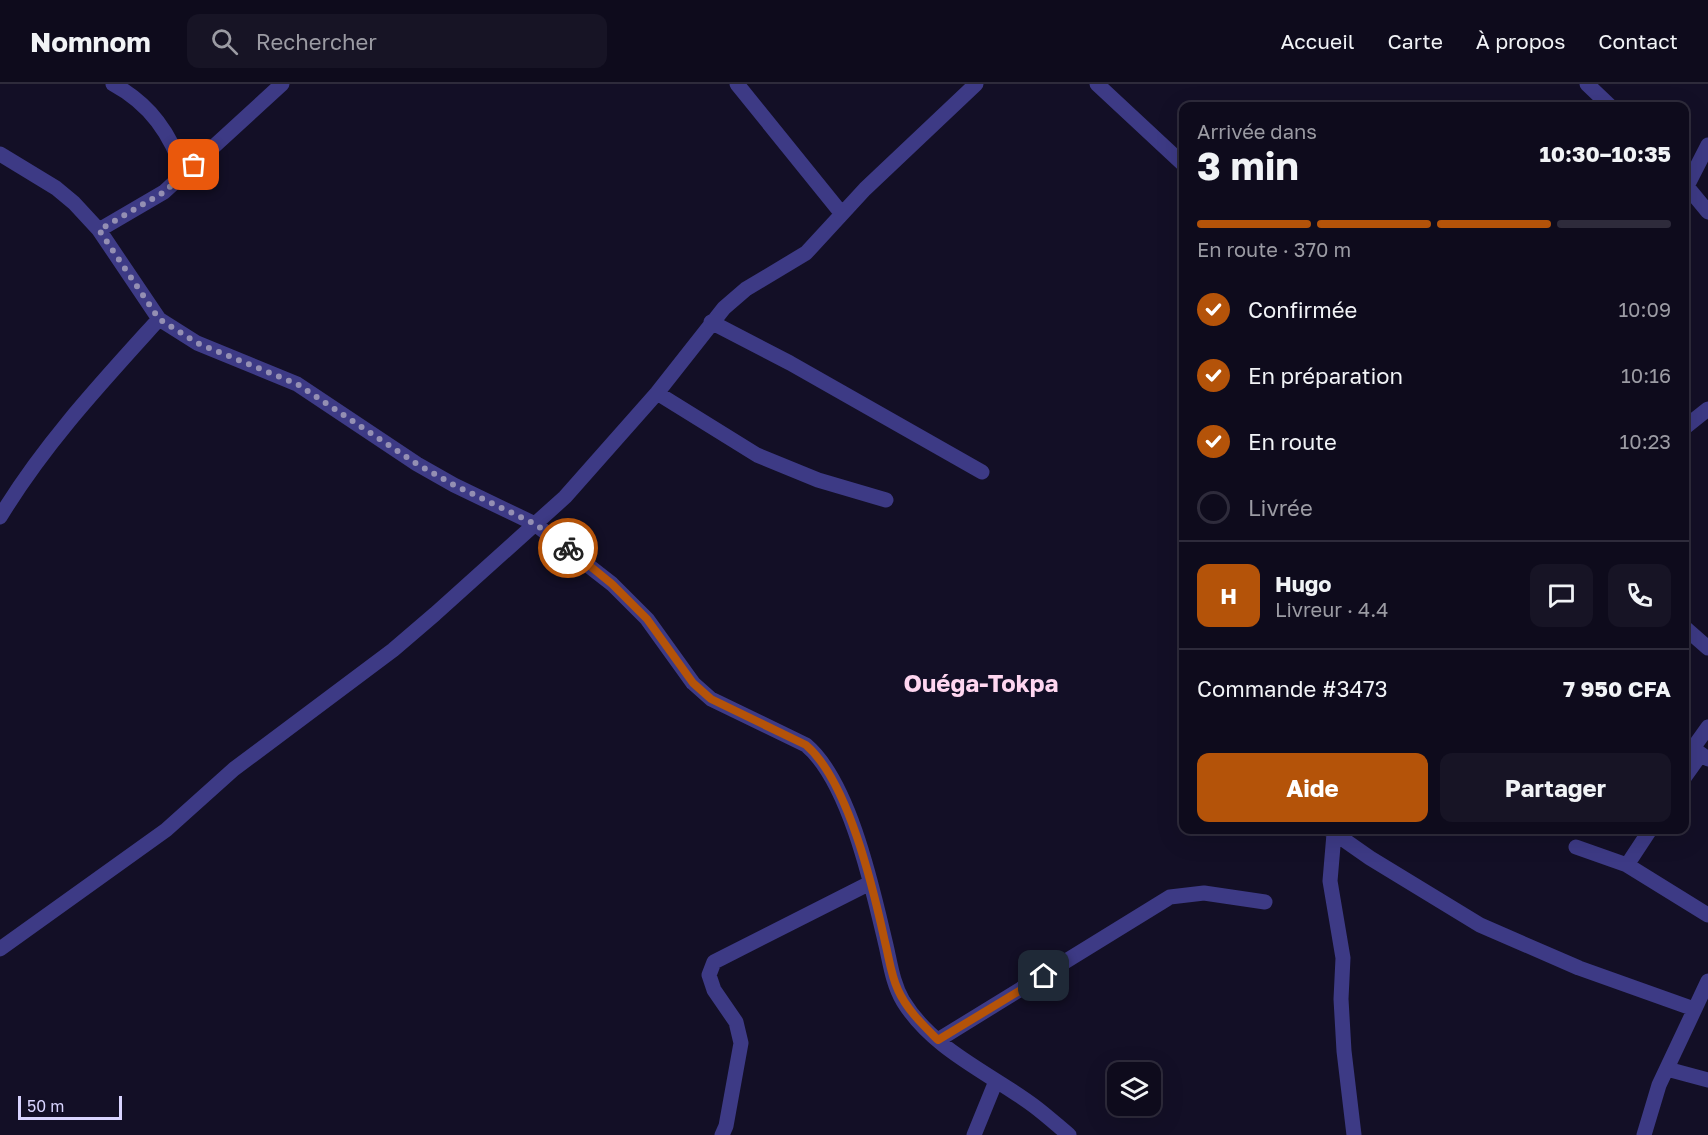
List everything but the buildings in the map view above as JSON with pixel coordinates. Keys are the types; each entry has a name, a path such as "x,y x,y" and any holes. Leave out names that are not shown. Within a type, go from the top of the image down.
{"street":[{"path":"113,84 144,105 159,122 175,147 184,174"},
{"path":"99,230 164,192 282,84"},
{"path":"737,84 842,214"},
{"path":"0,949 166,831 234,769 393,650 565,497 657,393 711,322 746,289 806,253 842,214 976,84"},
{"path":"1097,84 1179,160"},
{"path":"1587,84 1606,102"},
{"path":"1689,179 1708,145"},
{"path":"0,154 56,188 99,230 159,319 197,343 297,384 426,469 535,524 612,584 647,619 693,683 711,699 806,745 819,756 839,789 870,883 897,989 914,1016 938,1040 1033,1106 1069,1135"},
{"path":"1689,188 1708,212"},
{"path":"0,517 26,474 51,442 159,319"},
{"path":"711,322 790,363 982,472"},
{"path":"657,393 757,455 818,480 886,500"},
{"path":"1689,424 1708,409"},
{"path":"1689,631 1708,648"},
{"path":"1689,768 1708,728"},
{"path":"1332,834 1330,881 1343,958 1342,1020 1354,1135"},
{"path":"1335,834 1480,925 1579,968 1694,1008"},
{"path":"1627,865 1647,834"},
{"path":"1576,847 1627,865 1708,915"},
{"path":"722,1135 726,1126 741,1043 735,1022 714,990 709,975 714,962 870,883"},
{"path":"938,1040 1170,897 1204,892 1265,902"},
{"path":"1644,1135 1667,1069 1708,981"},
{"path":"1667,1069 1708,1080"},
{"path":"974,1135 996,1081"}],"way so far":[{"path":"194,165 164,192 99,230 159,319 197,343 252,363 297,384 417,464 495,506 535,524 568,548"}],"district":[{"name":"Ouéga-Tokpa","path":"981,684"}],"route":[{"path":"568,548 612,584 647,619 693,683 711,699 806,745 819,756 839,789 870,883 891,973 897,989 914,1016 938,1040 1044,976"}]}
